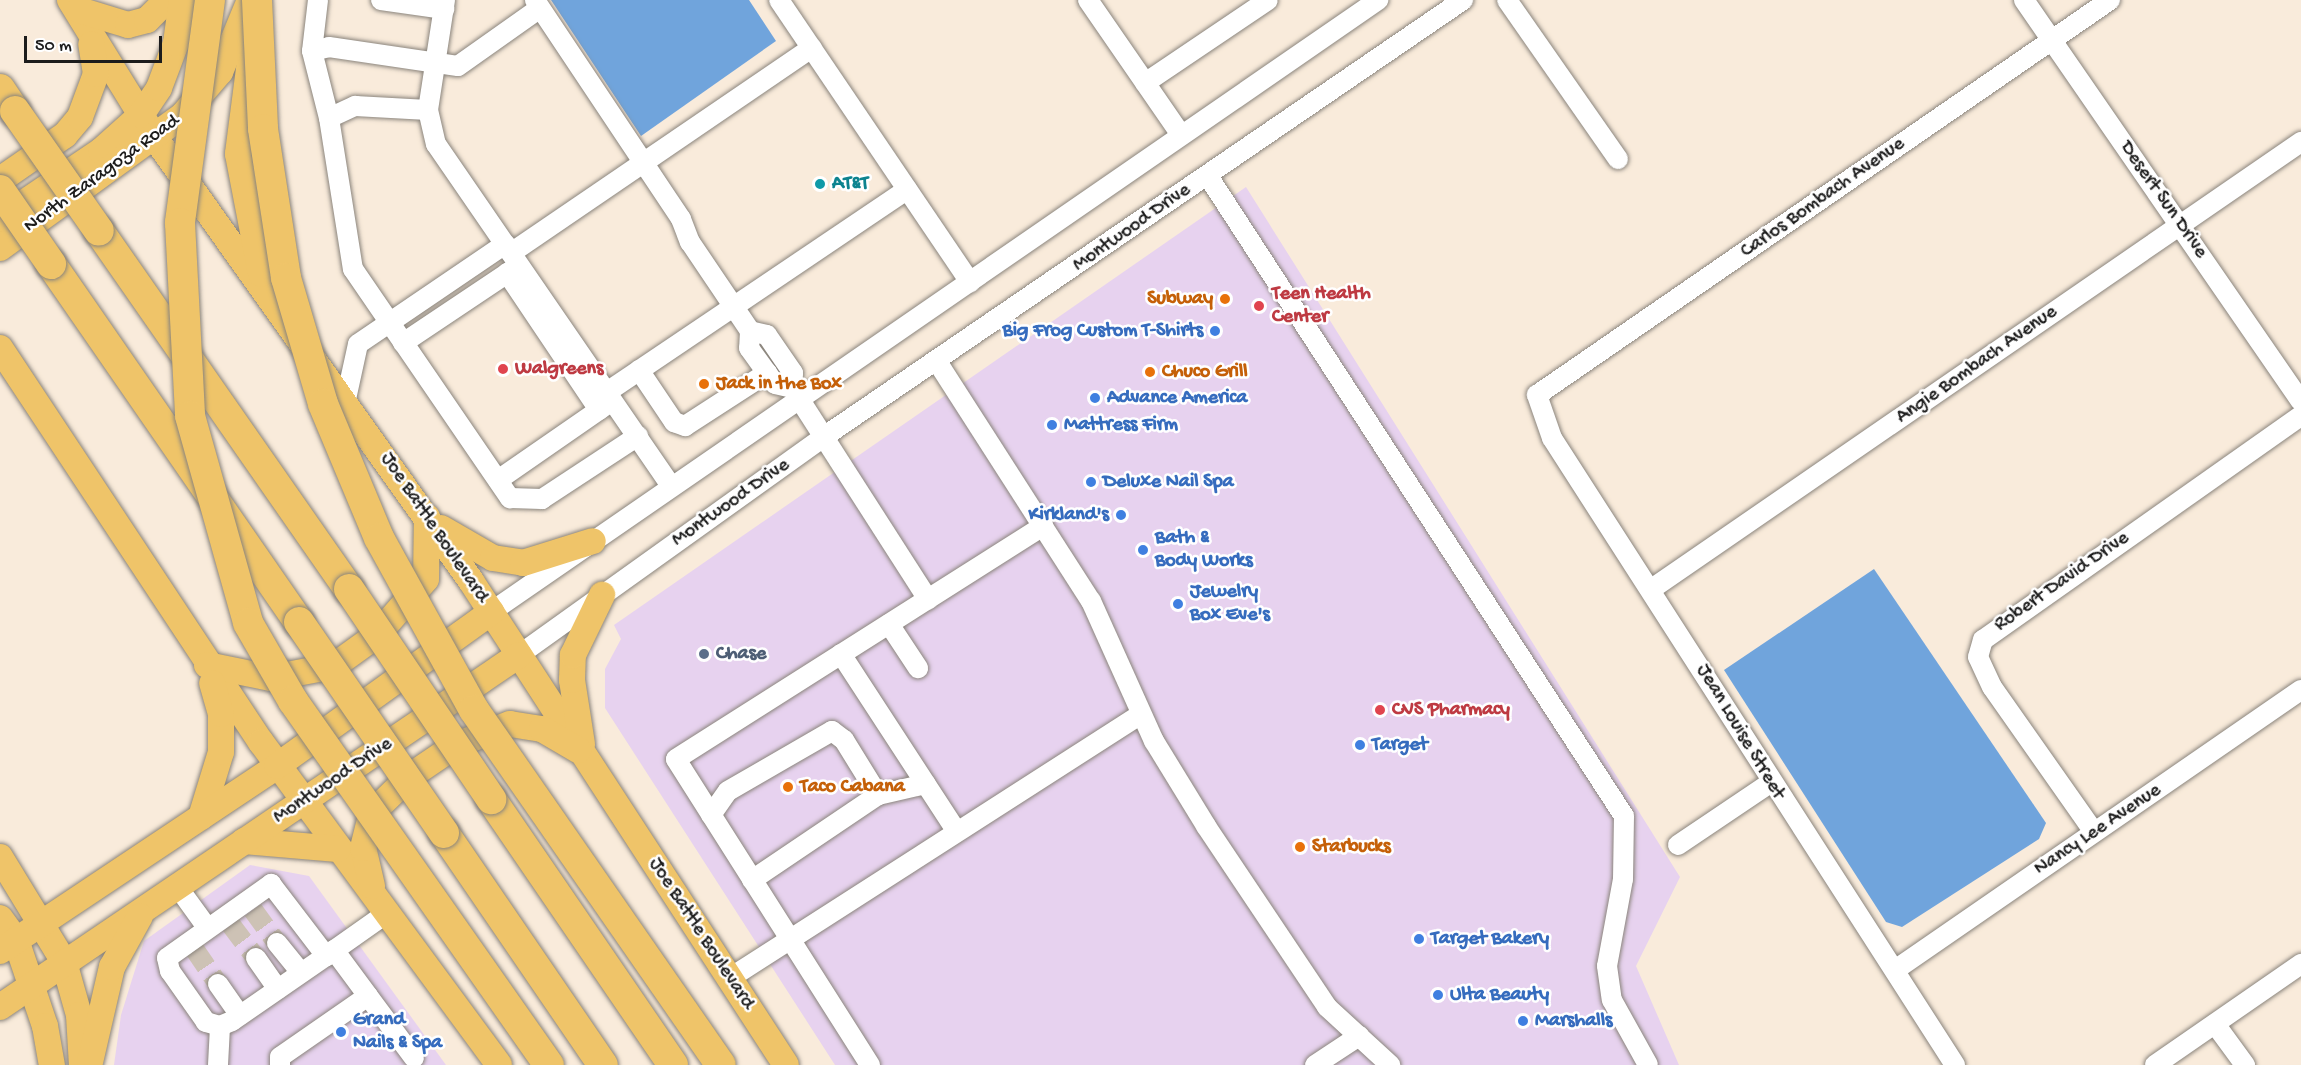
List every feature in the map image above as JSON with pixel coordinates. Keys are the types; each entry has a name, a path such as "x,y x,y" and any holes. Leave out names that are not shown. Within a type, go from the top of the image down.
{"highway":[{"path":"210,0 180,223 190,416 248,622 326,749 549,1065"},
{"path":"259,0 263,129 286,278 323,404 378,538 474,710 721,1065"},
{"path":"7,100 349,590 673,1065"},
{"path":"0,190 603,1065"}],"main road":[{"path":"75,5 128,26 147,20 167,0"},
{"name":"North Zaragoza Road","path":"0,219 100,152 141,115 159,88 176,43 182,0"},
{"name":"North Zaragoza Road","path":"0,248 156,139 220,72 250,0"},
{"path":"259,0 244,77 238,154 263,283"},
{"path":"0,180 65,135 89,102 96,74 75,5"},
{"name":"Joe Battle Boulevard","path":"75,5 156,139 263,283 427,517 584,753 786,1065"},
{"path":"0,348 207,665 277,766 500,1065"},
{"path":"207,665 271,678 334,666 377,635 426,579 427,517"},
{"path":"427,517 464,544 503,561 523,563 593,541"},
{"path":"584,753 572,680 573,654 602,595"},
{"path":"8,946 277,766 490,612"},
{"name":"Montwood Drive","path":"0,1007 519,655"},
{"path":"201,817 221,752 221,714 207,665"},
{"path":"381,905 363,848 365,829 372,813 408,777 474,734 510,724 542,729 584,753"},
{"path":"244,841 338,849"},
{"path":"0,857 43,921 64,962 80,1015 82,1065"},
{"path":"89,1065 112,967 147,906"},
{"path":"0,918 8,946 31,985 52,1065"}],"street":[{"path":"318,0 312,51 329,118 353,269 510,498 542,499 638,436"},
{"path":"381,0 444,5 428,110 436,144 606,401"},
{"path":"779,0 970,282"},
{"path":"1088,0 1181,135"},
{"path":"1145,83 1268,0"},
{"path":"490,612 672,487 796,393 970,282 1378,0"},
{"name":"Montwood Drive","path":"519,655 825,436 938,363 1463,0"},
{"path":"1507,0 1618,159"},
{"name":"Desert Sun Drive","path":"2024,0 2301,400"},
{"name":"Carlos Bombach Avenue","path":"1537,395 2110,0"},
{"path":"312,51 329,48 458,66 538,4 644,163 750,331 749,348 775,384 796,393"},
{"path":"403,343 511,259 644,163 812,48"},
{"path":"329,118 355,106 428,110"},
{"name":"Angie Bombach Avenue","path":"1653,588 2301,142"},
{"path":"1208,176 1624,816 1623,879 1607,966 1612,1000 1648,1065"},
{"path":"498,480 606,401 639,370 908,190"},
{"path":"511,259 526,308 554,344 638,436 672,487"},
{"path":"346,399 358,344 389,322 511,259"},
{"path":"526,308 554,344"},
{"path":"750,331 767,335 794,373 796,393 928,599"},
{"path":"938,363 1091,601 1141,714 1206,826 1327,1006 1390,1065"},
{"path":"639,370 674,422 685,426 767,373"},
{"name":"Jean Louise Street","path":"1537,395 1552,438 1653,588 1770,783 1955,1065"},
{"name":"Robert David Drive","path":"2094,832 1987,678 1978,657 1983,640 2301,416"},
{"path":"870,1065 676,759 1043,526"},
{"path":"889,624 918,669"},
{"path":"841,654 957,832"},
{"name":"Nancy Lee Avenue","path":"1894,970 2301,690"},
{"path":"730,978 1141,714"},
{"path":"711,815 728,791 832,731 844,740 878,795"},
{"path":"1678,844 1770,783"},
{"path":"752,879 878,795 926,784"},
{"path":"177,886 206,926"},
{"path":"381,905 330,953 240,1015 220,1026 206,1022 170,971 167,958 190,945 206,926 227,920 249,904 261,887 280,889 330,953 368,996 412,1063"},
{"path":"277,943 301,973"},
{"path":"256,958 278,989"},
{"path":"2155,1065 2301,964"},
{"path":"218,984 240,1015"},
{"path":"280,1065 280,1057 368,996"},
{"path":"2215,1024 2245,1065"},
{"path":"218,1065 220,1026"},
{"path":"1315,1065 1359,1036"}],"shaded area":[{"path":"1246,187 1680,877 1636,966 1679,1065 835,1065 605,708 605,669 621,639 614,625"},
{"path":"250,865 309,876 446,1065 114,1065 121,1015 144,941"}],"water":[{"path":"551,0 749,0 776,41 641,136"},
{"path":"1874,569 2046,823 2039,839 1902,927 1886,922 1724,670"}],"tunnel":[{"path":"253,910 277,943"},
{"path":"231,925 256,958"},
{"path":"195,950 218,984"}],"place":[{"name":"AT&T","path":"820,184"},
{"name":"Subway","path":"1225,299"},
{"name":"Teen Health Center","path":"1259,306"},
{"name":"Big Frog Custom T-Shirts","path":"1215,331"},
{"name":"Walgreens","path":"503,369"},
{"name":"Chuco Grill","path":"1150,372"},
{"name":"Jack in the Box","path":"704,384"},
{"name":"Advance America","path":"1095,398"},
{"name":"Mattress Firm","path":"1052,425"},
{"name":"Deluxe Nail Spa","path":"1091,482"},
{"name":"Kirkland's","path":"1121,515"},
{"name":"Bath & Body Works","path":"1143,550"},
{"name":"Jewelry Box Eve's","path":"1178,604"},
{"name":"Chase","path":"704,654"},
{"name":"CVS Pharmacy","path":"1380,710"},
{"name":"Target","path":"1360,745"},
{"name":"Taco Cabana","path":"788,787"},
{"name":"Starbucks","path":"1300,847"},
{"name":"Target Bakery","path":"1419,939"},
{"name":"Ulta Beauty","path":"1438,995"},
{"name":"Marshalls","path":"1523,1021"},
{"name":"Grand Nails & Spa","path":"341,1032"}]}
